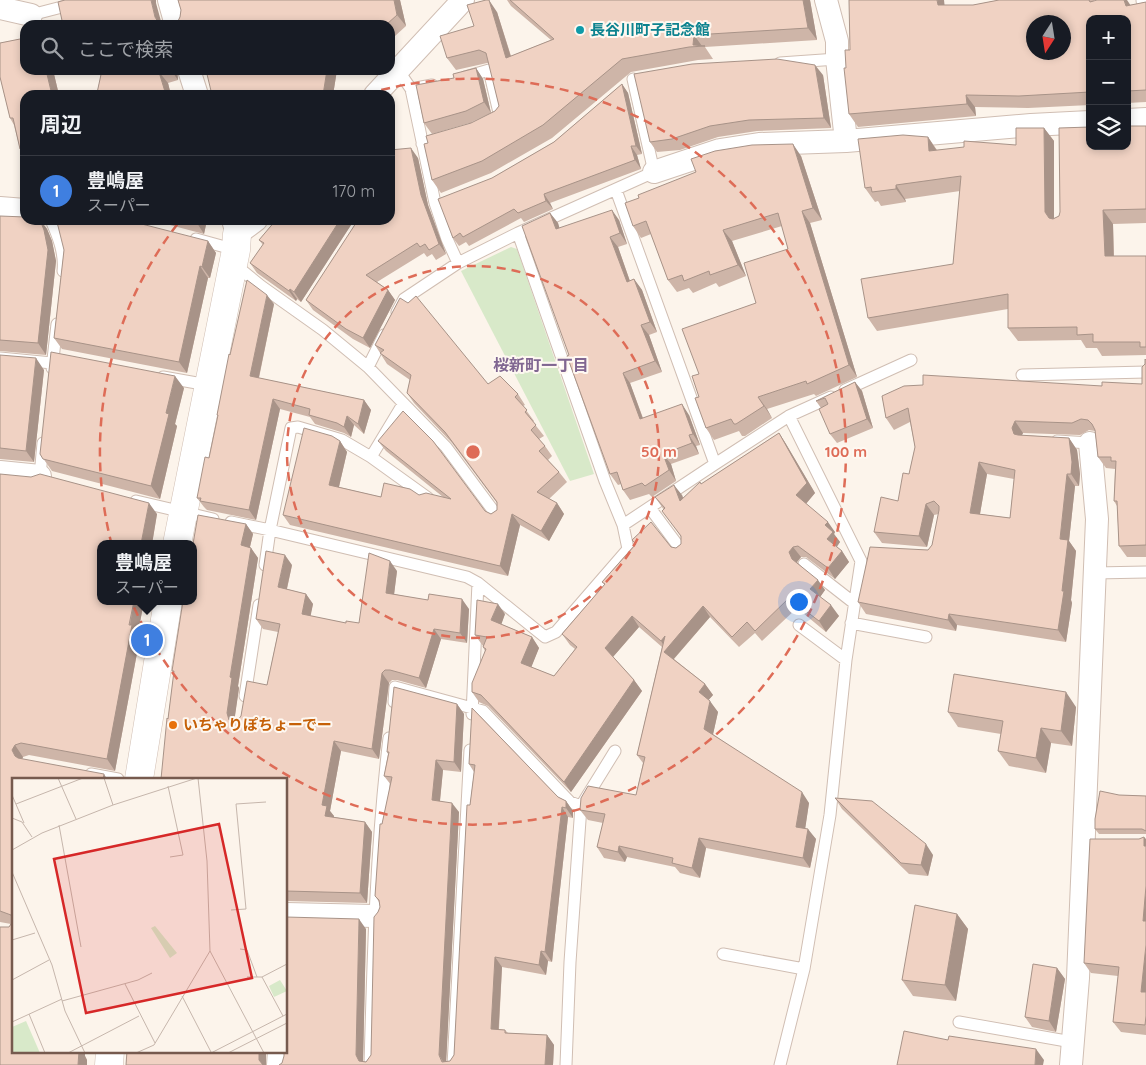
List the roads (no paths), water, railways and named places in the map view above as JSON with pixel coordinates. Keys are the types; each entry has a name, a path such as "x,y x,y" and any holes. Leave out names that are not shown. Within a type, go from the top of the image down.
{"street":[{"path":"169,0 175,20"},
{"path":"395,73 463,0"},
{"path":"826,0 837,41 837,59 846,141"},
{"path":"0,8 31,15"},
{"path":"191,75 195,90"},
{"path":"380,90 393,75"},
{"path":"1131,120 1146,119"},
{"path":"654,172 720,150 749,145 1061,128 1086,123"},
{"path":"0,208 20,210"},
{"path":"178,540 239,238"},
{"path":"1071,1065 1088,842 1098,519 1090,443"},
{"path":"0,472 49,479"},
{"path":"139,778 167,605"},
{"path":"288,914 374,916"},
{"path":"109,1065 110,1052"},
{"path":"278,1052 278,1065"}],"lane":[{"path":"31,15 89,0"},
{"path":"768,63 837,59"},
{"path":"398,70 411,89 422,144 439,202 447,239 458,263"},
{"path":"411,89 451,81 489,70 500,117 484,125"},
{"path":"368,366 404,299 458,263 518,233 654,172 633,80"},
{"path":"422,144 449,136"},
{"path":"616,190 715,464"},
{"path":"52,225 59,239 64,261 62,280"},
{"path":"125,498 182,513 270,530 467,577 478,583 545,637 556,632 628,549 623,525 605,481 518,233"},
{"path":"188,237 239,238 261,286 304,310 368,366 446,447 498,517"},
{"path":"50,382 56,358 59,308"},
{"path":"0,358 56,358"},
{"path":"623,525 789,416 911,360"},
{"path":"1022,375 1146,372"},
{"path":"150,374 208,385"},
{"path":"371,457 403,404"},
{"path":"780,1065 804,969 830,815 851,623 865,558 789,416"},
{"path":"263,578 270,530 291,428 298,427 342,440 371,457 428,498"},
{"path":"45,429 49,479"},
{"path":"1045,440 1090,443"},
{"path":"650,508 682,551"},
{"path":"804,564 854,603"},
{"path":"1095,573 1146,572"},
{"path":"453,1065 478,583"},
{"path":"244,705 260,598"},
{"path":"851,623 926,637"},
{"path":"799,625 846,660"},
{"path":"370,1065 374,916 382,802 395,687 483,711 570,802 581,806"},
{"path":"566,1065 570,962 581,806 615,751"},
{"path":"82,772 113,778"},
{"path":"723,954 804,969"},
{"path":"959,1022 1072,1042"}],"place":[{"name":"長谷川町子記念館","path":"580,30"},
{"name":"豊嶋屋","path":"147,640"},
{"name":"いちゃりぽちょーでー","path":"173,725"}],"district":[{"name":"桜新町一丁目","path":"541,365"}]}
